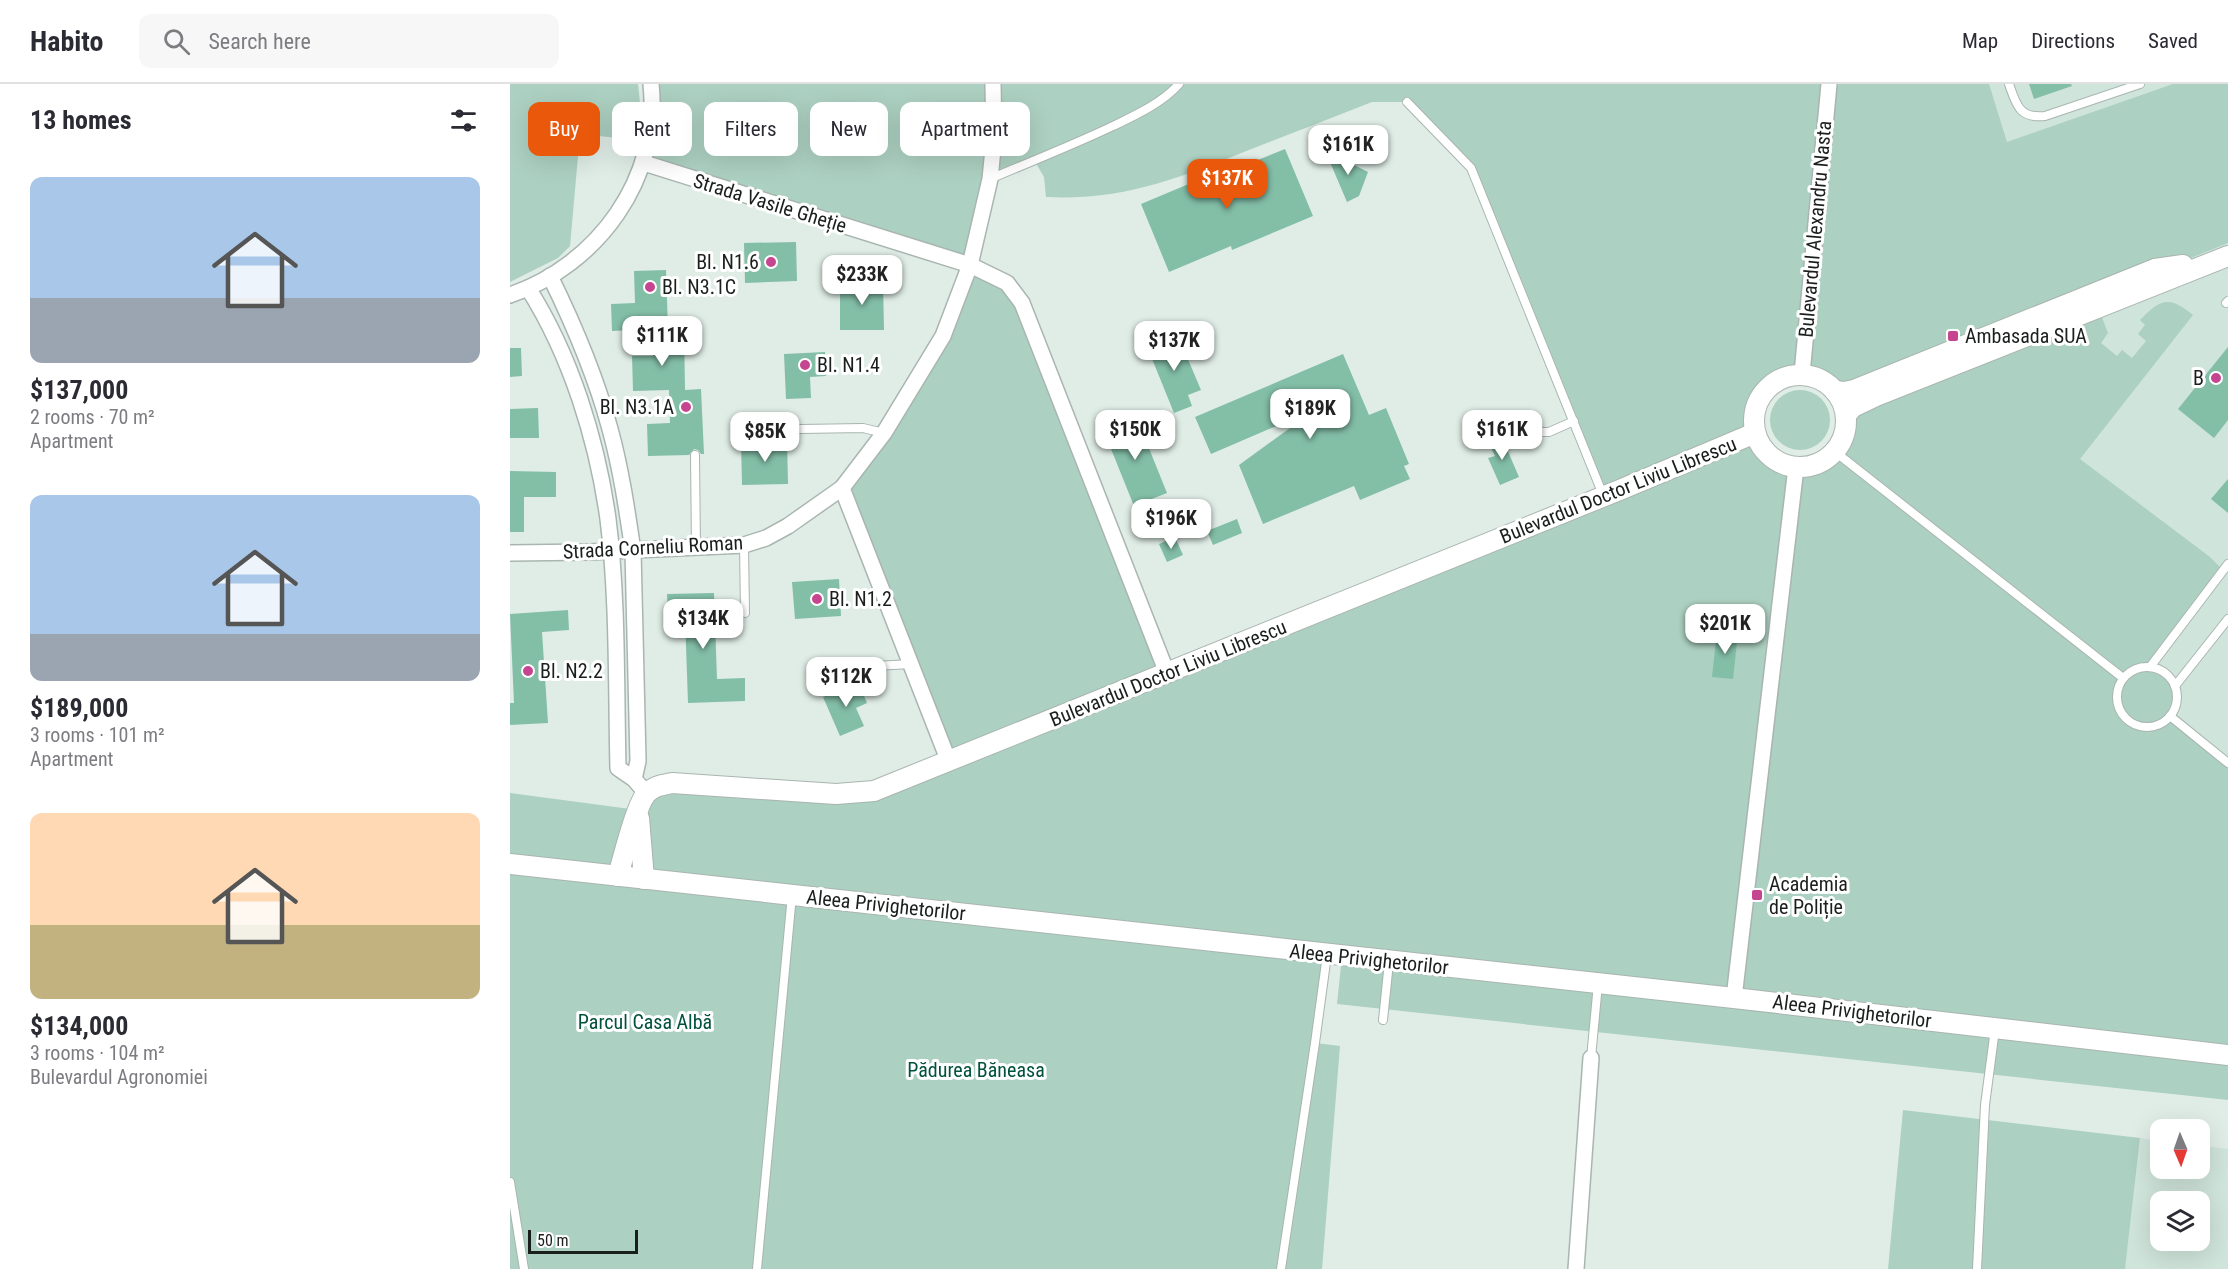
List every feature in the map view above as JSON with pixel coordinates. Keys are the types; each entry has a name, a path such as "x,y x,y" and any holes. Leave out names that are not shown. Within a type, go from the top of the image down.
{"street":[{"path":"510,295 550,276 584,252 611,223 626,201 644,163 653,102 651,84"},
{"name":"Strada Corneliu Roman","path":"510,553 611,552 744,545 766,538 788,526 842,488 884,433 943,336 970,266 990,178 994,139 993,84"},
{"name":"Bulevardul Alexandru Nasta","path":"1802,374 1829,84"},
{"name":"Strada Vasile Gheție","path":"644,163 970,266 1006,283 1022,303 1167,673"},
{"path":"1835,391 1854,390 2155,269 2223,258"},
{"path":"1846,415 1852,407 1876,396 2223,258"},
{"path":"550,276 598,388 623,487 633,551 638,761 644,879"},
{"path":"528,288 551,328 579,399 605,499 611,552 618,768 640,794"},
{"path":"1802,374 1817,378 1835,391 1841,399 1846,415 1845,431 1834,451 1820,462 1796,467 1778,461 1766,452 1755,433 1753,419 1755,407 1772,383 1784,377 1802,374"},
{"name":"Bulevardul Doctor Liviu Librescu","path":"640,794 659,785 672,783 855,793 874,791 1755,433"},
{"path":"1734,998 1796,467"},
{"path":"842,488 949,762"},
{"path":"618,876 640,794"},
{"name":"Aleea Privighetorilor","path":"510,864 1734,998 2228,1055"},
{"path":"1576,1269 1591,1058"}],"lane":[{"path":"990,178 1066,149 1140,113 1172,93 1179,84"},
{"path":"2009,84 2020,109 2036,117 2140,84"},
{"path":"1407,102 1471,168 1604,496"},
{"path":"1534,423 1540,432 1549,432 1574,422"},
{"path":"800,429 863,428 884,433"},
{"path":"1834,451 2123,678"},
{"path":"695,455 696,549"},
{"path":"744,545 745,613"},
{"path":"2150,667 2228,564"},
{"path":"2175,686 2228,619"},
{"path":"857,667 911,664"},
{"path":"2150,667 2167,675 2175,686 2177,701 2170,716 2159,724 2149,727 2134,724 2126,718 2117,698 2118,688 2123,678 2137,669 2150,667"},
{"path":"2170,716 2228,763"},
{"path":"757,1269 792,895"},
{"path":"1281,1269 1316,1043 1327,954"},
{"path":"1383,1020 1389,961"},
{"path":"1591,1058 1598,984"},
{"path":"1977,1269 1985,1105 1995,1028"},
{"path":"510,1182 524,1269"}],"shaded area":[{"path":"1829,84 2228,84 2228,763 1834,451 1841,442 1846,423 1844,407 1827,384 1817,378 1802,374"},
{"path":"2140,1138 2150,1140 2150,1179 2210,1179 2210,1147 2228,1149 2228,1269 2125,1269"}],"green space":[{"path":"510,84 638,84 640,102 612,102 612,137 600,136 600,102 528,102 528,156 578,156 570,246 558,258 510,282"},
{"path":"651,84 1989,84 2007,142 2173,84 2228,84 2228,243 2094,297 2108,333 2101,343 2117,356 2122,350 2132,358 2146,341 2138,334 2145,325 2140,320 2159,304 2171,302 2193,315 2080,459 2210,557 2223,570 2151,667 2159,670 2174,686 2174,708 2170,716 2228,763 2228,1100 1337,1004 1342,956 1327,954 1316,1043 1340,1046 1322,1269 510,1269 510,793 638,810 652,788 836,794 949,762 842,488 916,382 970,266 644,163 645,156 692,156 692,102 649,102","holes":["1372,102 1407,102 1471,168 1604,496 1167,673 1022,303 970,265 991,178 1034,160 1044,177 1046,197 1074,197 1126,191 1199,170","1802,374 1812,376 1827,384 1844,406 1844,432 1830,455 1818,462 1804,466 1785,464 1770,455 1758,439 1754,424 1756,405 1767,389 1783,378"]},
{"path":"1800,390 1821,399 1830,420 1821,441 1800,450 1779,441 1770,420 1779,399"},
{"path":"1903,1110 2140,1138 2125,1269 1888,1269"}],"building":[{"path":"2029,84 2071,84 2072,86 2034,99"},
{"path":"1285,149 1313,216 1232,250 1231,246 1169,272 1141,204 1203,178 1204,182"},
{"path":"1340,149 1344,160 1368,172 1359,196 1347,202 1327,155"},
{"name":"Bl. N1.6","path":"796,242 797,281 745,283 744,243"},
{"path":"666,270 668,329 684,329 685,390 701,389 704,454 694,449 689,455 648,456 647,424 670,423 669,390 633,391 632,356 653,356 653,329 612,331 611,304 635,303 634,271"},
{"path":"840,282 883,282 884,330 840,330"},
{"path":"1172,333 1180,352 1184,350 1201,390 1188,395 1192,406 1174,413 1146,344"},
{"name":"B","path":"2228,347 2228,420 2214,438 2178,409"},
{"path":"510,348 521,348 522,376 510,377"},
{"name":"Bl. N1.4","path":"825,352 826,376 810,377 811,398 786,399 784,354"},
{"path":"1343,354 1369,415 1386,408 1409,464 1404,466 1410,479 1360,500 1354,486 1263,524 1239,465 1297,423 1295,418 1211,454 1195,417"},
{"path":"538,408 539,438 510,438 510,409"},
{"path":"1136,416 1167,493 1134,506 1103,429"},
{"path":"1500,433 1519,477 1500,485 1488,458 1495,456 1487,439"},
{"path":"787,440 788,484 742,485 741,442"},
{"path":"510,471 556,472 556,497 524,497 524,532 510,532"},
{"path":"2228,479 2228,513 2211,499"},
{"path":"1237,519 1242,533 1213,545 1207,531"},
{"path":"1175,537 1183,555 1167,562 1159,544"},
{"name":"Bl. N1.2","path":"839,579 841,616 795,619 792,582"},
{"path":"714,593 717,679 745,678 745,701 688,703 685,617 668,617 667,594"},
{"name":"Bl. N2.2","path":"568,610 569,630 542,632 548,723 510,725 510,703 514,703 510,614"},
{"path":"1717,631 1738,633 1733,679 1712,677"},
{"path":"858,682 867,703 856,708 864,726 840,736 823,697"}],"place":[{"name":"Bl. N1.6","path":"771,262"},
{"name":"Bl. N3.1C","path":"650,287"},
{"name":"Ambasada SUA","path":"1953,336"},
{"name":"Bl. N1.4","path":"805,365"},
{"name":"B","path":"2216,378"},
{"name":"Bl. N3.1A","path":"686,407"},
{"name":"Bl. N1.2","path":"817,599"},
{"name":"Bl. N2.2","path":"528,671"},
{"name":"Academia de Poliție","path":"1757,895"}],"park label":[{"name":"Parcul Casa Albă","path":"645,1022"},
{"name":"Pădurea Băneasa","path":"976,1070"}]}
